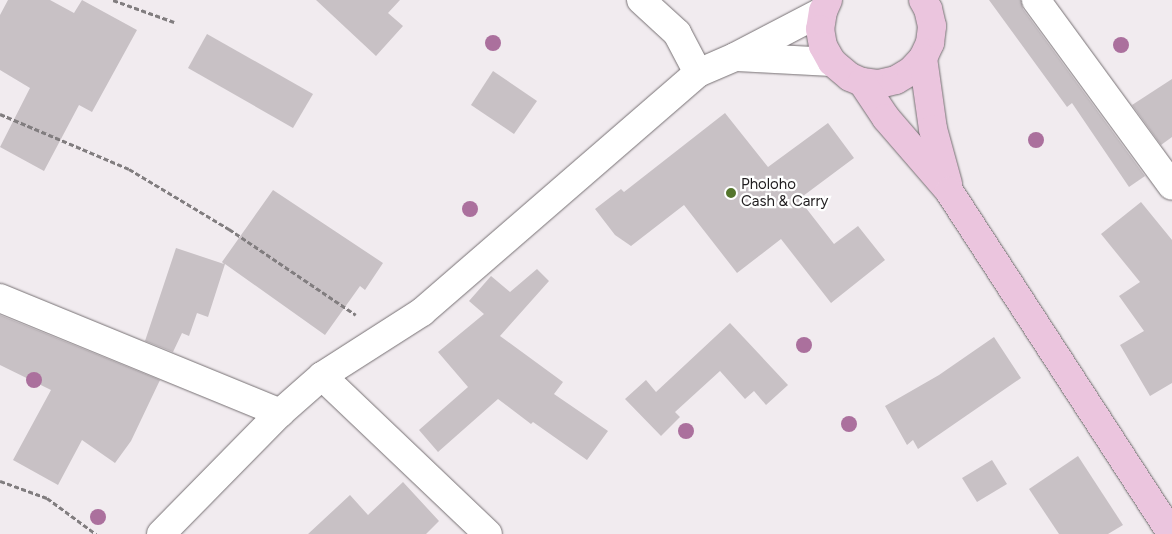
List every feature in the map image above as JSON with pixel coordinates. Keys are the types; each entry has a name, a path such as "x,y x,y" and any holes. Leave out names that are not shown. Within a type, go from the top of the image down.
{"main road":[{"path":"825,6 820,29 832,62 850,77 862,82 879,84 896,80 911,71 923,58 930,43 932,26 923,0"},
{"path":"923,58 933,129 949,191"},
{"path":"862,82 886,118 949,191 1172,534"}],"street":[{"path":"641,0 677,33 698,73"},
{"path":"1036,0 1172,186"},
{"path":"161,534 280,413 322,376 422,312 698,73 735,57 825,6"},
{"path":"735,57 832,62"},
{"path":"0,298 280,413"},
{"path":"322,376 488,534"}],"path":[{"path":"112,0 174,22"},
{"path":"0,114 129,169 229,229 386,335"},
{"path":"0,481 47,498 96,534"}],"building":[{"path":"8,0 50,0 74,13 82,0 137,30 92,112 79,105 44,171 0,147 30,88 0,70 0,15"},
{"path":"316,0 400,0 388,13 403,26 376,56"},
{"path":"989,0 1021,0 1023,9 1145,176 1129,187 1072,103 1067,107"},
{"path":"207,34 313,94 293,128 188,68"},
{"path":"493,71 537,101 514,134 471,105"},
{"path":"1172,79 1172,137 1161,145 1132,105"},
{"path":"725,113 768,167 828,123 854,158 799,199 834,244 858,226 885,260 831,303 781,239 737,273 684,205 631,246 615,235 595,209 621,189 624,192"},
{"path":"273,190 383,263 365,290 360,286 325,335 225,264 208,317 197,313 189,336 182,333 173,352 145,341 176,248 224,264 222,262"},
{"path":"1141,202 1172,240 1172,383 1150,396 1120,345 1144,331 1119,296 1140,282 1101,234"},
{"path":"537,269 549,281 500,336 563,382 554,394 608,431 587,460 533,422 531,424 498,399 438,452 419,430 468,387 438,352 484,314 469,301 491,276 510,292"},
{"path":"0,315 160,380 131,441 115,463 82,440 58,485 13,460 51,390 0,365"},
{"path":"730,323 788,385 766,405 754,391 745,399 720,371 675,412 680,417 661,436 625,399 646,380 656,392"},
{"path":"994,337 1021,378 918,449 913,440 907,445 885,406 939,375"},
{"path":"1078,456 1123,525 1108,534 1059,534 1029,489"},
{"path":"992,460 1007,484 977,502 962,478"},
{"path":"403,482 439,521 426,534 308,534 350,495 368,515"}],"place":[{"name":"Pholoho Cash & Carry","path":"731,193"}]}
